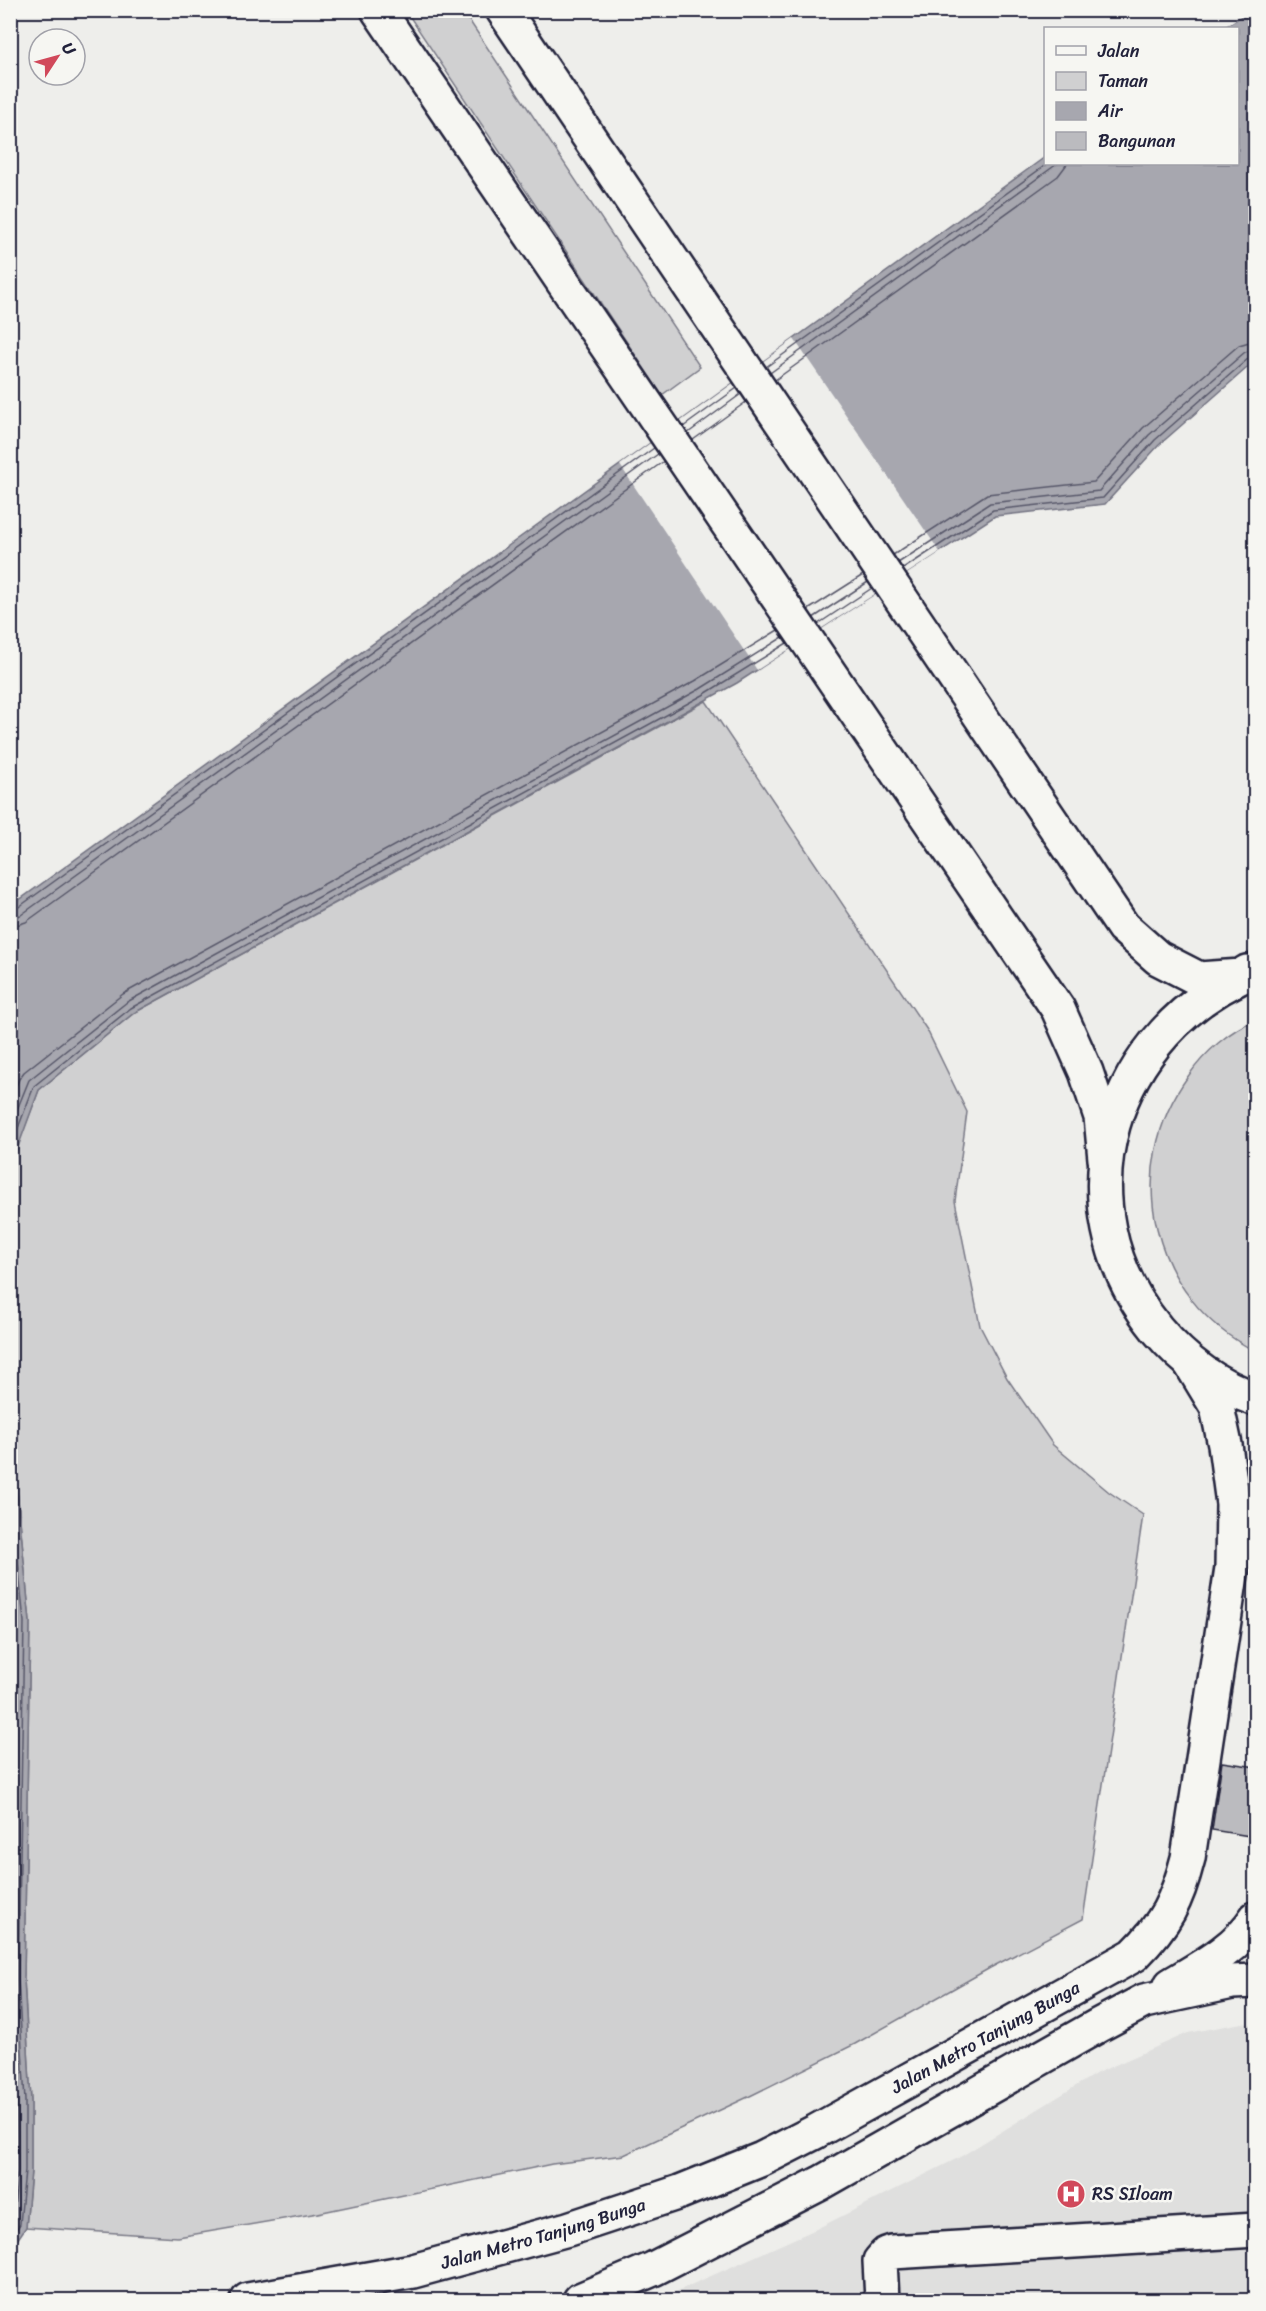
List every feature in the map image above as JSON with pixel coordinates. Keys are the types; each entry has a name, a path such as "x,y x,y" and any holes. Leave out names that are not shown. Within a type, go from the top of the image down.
{"main road":[{"path":"378,10 810,648 1058,1009 1086,1072 1101,1117 1109,1229 1130,1290 1147,1317 1167,1342 1191,1364 1218,1382 1256,1399"},
{"path":"503,10 1122,927 1158,958 1199,979 1251,971"},
{"path":"1105,1166 1119,1104 1156,1040 1182,1014 1251,971"},
{"name":"Jalan Metro Tanjung Bunga","path":"248,2301 413,2271 568,2229 680,2192 762,2160 815,2133 1134,1955 1156,1934 1172,1908 1188,1858 1232,1568 1233,1504 1225,1445 1216,1407 1191,1364"},
{"path":"580,2301 652,2269 821,2183 1214,1960 1254,1924"},
{"path":"1144,2001 1232,1982 1256,1981"},
{"path":"882,2301 879,2261 892,2252 1256,2230"}],"shaded area":[{"name":"RS SIloam","path":"1242,2023 1255,2025 1255,2300 657,2300 814,2230 960,2157 1097,2073 1188,2033"}],"green space":[{"path":"406,11 463,11 700,367 662,395"},
{"path":"706,701 927,1030 967,1112 955,1201 980,1326 1007,1378 1053,1445 1109,1492 1143,1515 1083,1919 855,2044 624,2155 552,2164 318,2213 178,2237 26,2227 31,2171 31,2101 24,1979 30,1622 10,1419 10,1166 39,1090 134,1013"},
{"path":"1255,1020 1255,1351 1219,1328 1191,1299 1170,1266 1157,1229 1152,1190 1156,1150 1168,1112 1189,1075 1218,1043"}],"water":[{"path":"1249,11 1255,11 1255,361 1159,445 1105,504 995,516 737,683 134,1013 39,1090 11,1166 11,906 1044,158 1044,165 1239,165 1239,27 1225,27"},
{"path":"10,1419 30,1622 24,1979 31,2101 31,2171 26,2227 11,2249"}],"pier":[{"path":"794,339 940,552 757,670 620,465"}],"building":[{"path":"1222,1762 1256,1767 1256,1837 1212,1830"}],"place":[{"name":"RS SIloam","path":"1071,2194"}]}
